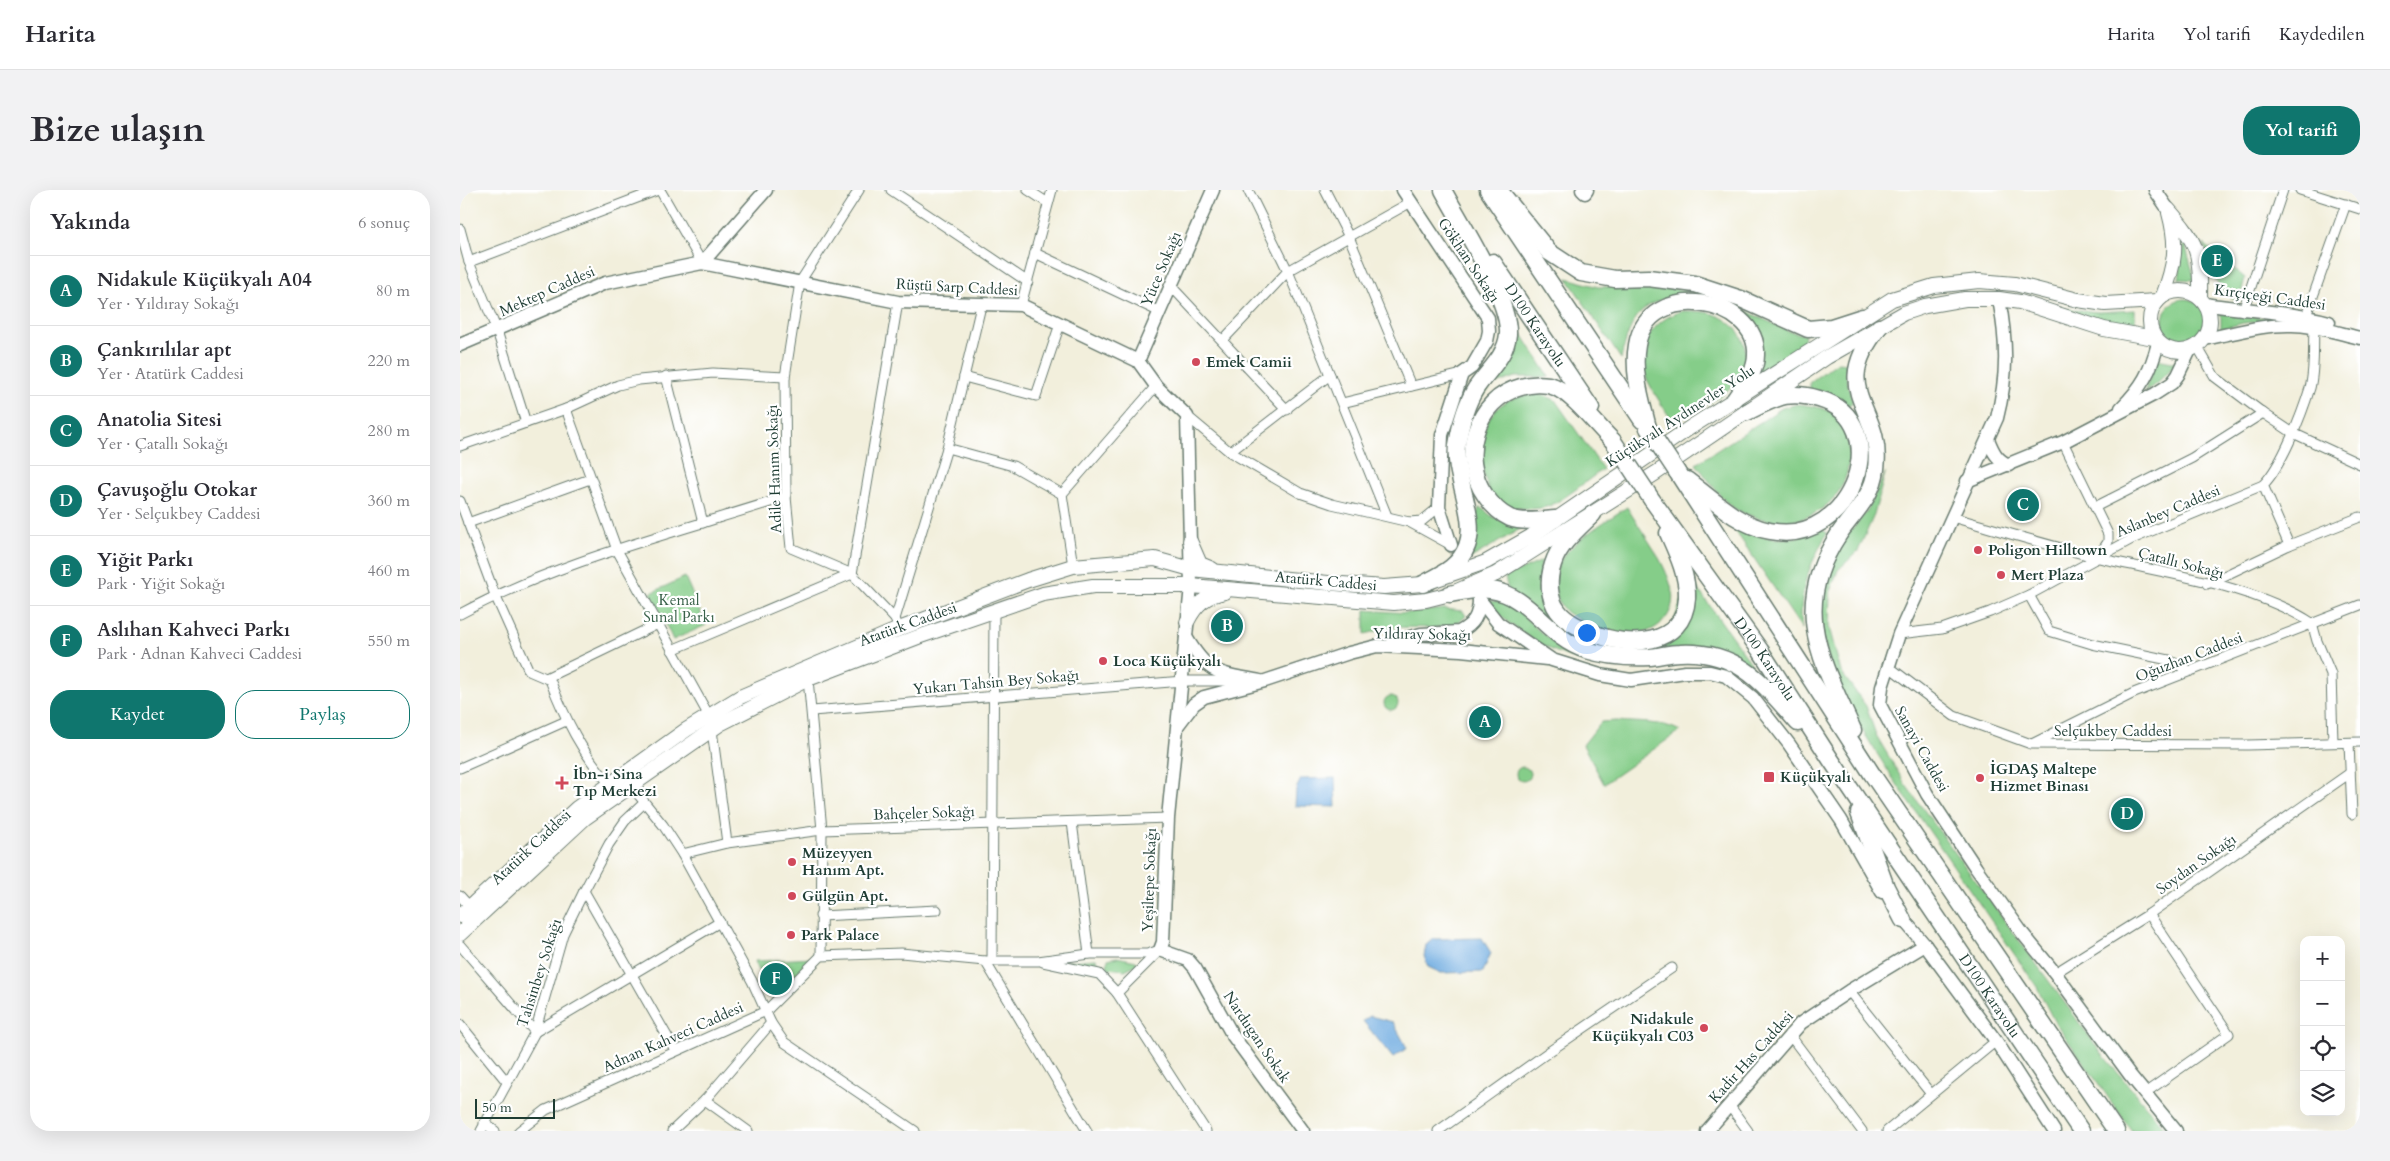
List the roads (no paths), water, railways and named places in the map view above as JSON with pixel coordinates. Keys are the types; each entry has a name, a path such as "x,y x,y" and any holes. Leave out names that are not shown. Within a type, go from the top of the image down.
{"highway":[{"name":"D100 Karayolu","path":"1444,190 1652,500 1760,650 1845,781 2081,1131"},
{"path":"1423,584 1454,568 1467,545 1469,526 1456,456 1460,427 1476,389 1501,358 1508,333 1504,309 1495,285 1444,190"},
{"name":"D100 Karayolu","path":"1488,190 1677,472 1872,774 2116,1131"},
{"path":"1499,190 1549,252 1581,273 1614,279 1648,278 1695,284 1741,299 1808,328 1831,327 1862,317"},
{"path":"1648,428 1638,383 1637,344 1649,319 1662,308 1672,304 1697,303 1726,311 1740,319 1749,329 1754,341 1755,365 1735,399"},
{"path":"1872,774 1828,674 1819,647 1812,607 1814,589 1828,551 1859,510 1869,492 1876,470 1876,443 1870,420 1859,399 1856,382 1857,368 1862,354 1879,327"},
{"path":"1555,519 1533,521 1509,518 1490,502 1478,485 1472,466 1472,449 1478,423 1492,404 1512,390 1532,384 1554,387 1569,397 1613,442"},
{"path":"1677,472 1733,515 1769,531 1783,533 1801,531 1819,525 1833,514 1848,496 1859,467 1857,436 1847,415 1826,401 1799,395 1768,401 1747,412"},
{"path":"1593,514 1560,549 1553,562 1550,575 1552,600 1563,616 1582,628 1613,640 1645,642 1669,632 1682,615 1687,600 1687,589 1679,560 1652,500"},
{"path":"1450,594 1490,590 1507,594 1524,604 1554,633 1584,649 1616,656 1650,657 1679,652 1704,654 1727,660 1754,675 1831,760"},
{"path":"1845,781 1871,841 1886,887 1903,920"}],"main road":[{"name":"Yüce Sokağı","path":"1138,361 1213,190"},
{"name":"Gökhan Sokağı","path":"1402,190 1488,318 1489,331 1486,341 1472,366 1462,374"},
{"path":"1967,482 2063,442 2146,399 2172,383 2210,327 2210,318 2202,301 2201,268 2197,247 2185,228 2168,210 2155,190"},
{"path":"702,263 760,193"},
{"path":"2168,210 2175,250 2174,267 2160,299 2149,316 2149,325 2156,340 2166,349 2176,352 2197,345"},
{"name":"Rüştü Sarp Caddesi","path":"702,263 898,302 981,306 1022,305 1138,361 1156,386 1187,416"},
{"name":"Mektep Caddesi","path":"460,345 605,283 702,263"},
{"name":"Küçükyalı Aydınevler Yolu","path":"1222,573 1384,587 1423,584 1486,562 1530,537 1735,399 1862,317 1899,296 1934,286 1979,281 2015,284 2078,300 2105,304 2160,299"},
{"path":"2160,299 2178,291 2186,292 2202,301"},
{"path":"1450,594 1496,574 1593,514 1814,366 1904,313 1925,306 1965,299 1999,299 2029,304 2104,329 2156,340"},
{"name":"Sanayi Caddesi","path":"1999,299 2006,358 2005,387 1997,418 1899,634 1882,687 1880,705 1927,794 1976,868 2023,934 2055,972 2145,1093 2176,1131"},
{"name":"Kırçiçeği Caddesi","path":"2202,301 2243,311 2306,316 2360,330"},
{"name":"Kırçiçeği Caddesi","path":"2197,345 2272,326 2292,324 2360,338"},
{"path":"2114,415 2133,396 2146,378 2152,365 2156,340"},
{"path":"1450,545 1438,507 1442,435 1462,374"},
{"path":"1187,416 1191,586"},
{"path":"1988,439 1993,452 2000,461 2009,465"},
{"path":"1190,541 1200,564 1222,573"},
{"name":"Atatürk Caddesi","path":"465,912 570,814 709,716 761,686 897,624 1073,566 1155,559 1191,569 1222,573"},
{"name":"Atatürk Caddesi","path":"460,934 585,818 712,730 808,679 918,636 1043,594 1094,586 1191,586 1394,603 1426,600 1450,594"},
{"name":"Yeşiltepe Sokağı","path":"1160,950 1163,942 1168,818 1191,586"},
{"path":"1187,622 1194,609 1202,600 1238,590"},
{"path":"1377,646 1421,634 1459,632 1471,625 1479,613 1479,599 1498,623 1552,660 1600,675 1631,680 1686,672 1710,672 1726,676 1753,698 1789,744 1840,820 1880,890 1925,945 1996,1042 2054,1131"},
{"name":"Yıldıray Sokağı","path":"1186,637 1205,665 1216,673 1265,681"},
{"name":"Yıldıray Sokağı","path":"1178,725 1194,704 1204,697 1265,681 1349,653 1377,646 1461,650 1552,660"},
{"path":"610,784 628,787"},
{"name":"Kadir Has Caddesi","path":"1706,1131 1800,1023 1848,991 1925,945"},
{"name":"Nardugan Sokak","path":"1160,950 1188,960 1195,968 1233,1036 1303,1131"}],"street":[{"path":"469,262 659,190 702,263"},
{"path":"800,282 859,190"},
{"path":"891,190 1028,282"},
{"path":"1028,190 1048,203"},
{"path":"1022,305 1052,190"},
{"path":"1248,190 1288,271 1387,516"},
{"path":"1324,190 1348,237 1411,386"},
{"path":"2243,311 2283,190"},
{"path":"2300,190 2312,191 2360,210"},
{"path":"1223,340 1288,271 1411,202"},
{"path":"2306,316 2346,204"},
{"path":"460,229 469,262 496,331 526,423"},
{"path":"1035,253 1160,312"},
{"name":"Adile Hanım Sokağı","path":"800,282 786,377 786,497 791,548 852,574 897,624"},
{"path":"1171,286 1287,410"},
{"path":"672,650 852,574 898,302"},
{"path":"897,624 946,448 981,306"},
{"path":"964,377 1036,396 1060,324"},
{"path":"2289,546 2263,485 2272,476 2292,433 2310,387 2314,327"},
{"path":"2197,345 2215,377 2263,413 2292,433 2360,464"},
{"path":"460,446 566,409 618,386 666,376 713,373 786,377"},
{"path":"1342,403 1462,374"},
{"path":"1230,452 1330,375"},
{"path":"666,376 703,524"},
{"path":"1073,566 1062,494 1156,386"},
{"path":"566,409 617,550 709,716"},
{"path":"2095,507 2192,458 2263,413"},
{"path":"1187,416 1230,452 1300,493 1332,504 1409,522 1450,545"},
{"path":"2063,442 2108,534 2108,542 2097,557"},
{"path":"946,448 1013,466 1062,494"},
{"path":"468,523 590,479"},
{"name":"Aslanbey Caddesi","path":"1899,634 1942,629 1990,612 2029,595 2132,539 2263,485"},
{"path":"460,614 496,595 617,550 786,497"},
{"path":"460,501 496,595 529,671 550,680 566,721 599,773 610,784"},
{"path":"1409,522 1422,521 1438,507"},
{"name":"Çatallı Sokağı","path":"1952,517 2097,557 2249,594 2293,610 2312,622"},
{"path":"2207,584 2289,546 2360,517"},
{"path":"2029,595 2049,631 2092,644 2169,660 2190,671"},
{"name":"Oğuzhan Caddesi","path":"2031,744 2134,693 2312,622 2360,605"},
{"path":"994,611 993,824 988,960 1087,1131"},
{"path":"2312,622 2317,641 2331,674 2333,742"},
{"path":"546,678 658,624"},
{"name":"Selçukbey Caddesi","path":"1888,666 1954,716 2031,744 2229,745 2360,742"},
{"path":"808,679 822,830 821,956 901,953 988,960 1038,961 1089,954 1147,954 1160,950"},
{"name":"Yukarı Tahsin Bey Sokağı","path":"812,711 1183,680"},
{"name":"Yıldıray Sokağı","path":"1183,680 1265,681"},
{"path":"460,768 566,721"},
{"path":"712,730 727,843"},
{"path":"2349,743 2352,814"},
{"name":"Soydan Sokağı","path":"2055,972 2148,914 2350,773"},
{"path":"628,787 637,793 663,825 682,854 720,922 771,1024 784,1042 915,1131"},
{"name":"Tahsinbey Sokağı","path":"482,1127 535,1032 563,934 584,891 620,829 644,803"},
{"name":"Bahçeler Sokağı","path":"682,854 727,843 822,830 1168,818"},
{"path":"1072,822 1089,954"},
{"path":"584,891 675,1050"},
{"path":"460,896 465,912"},
{"path":"820,916 937,910"},
{"path":"2145,1093 2229,1034 2148,914"},
{"path":"460,945 535,1032 720,922"},
{"name":"Yeşiltepe Sokağı","path":"1117,993 1160,950"},
{"name":"Adnan Kahveci Caddesi","path":"519,1131 546,1110 675,1050 766,1011 821,956"},
{"path":"1038,961 1099,974 1117,993 1206,1131"},
{"path":"1438,1131 1550,1051 1672,968"},
{"path":"1848,991 1931,1094"},
{"path":"460,1024 507,1082"},
{"path":"672,1131 705,1100 771,1024"},
{"path":"1789,1034 1862,1131"},
{"path":"1892,1129 1931,1094 1996,1042"},
{"path":"705,1100 748,1131"},
{"path":"1729,1106 1748,1131"},
{"path":"482,1127 495,1131"}],"water":[{"path":"1335,778 1336,807 1295,806 1296,789 1301,779"},
{"path":"1482,938 1491,953 1483,972 1441,973 1428,967 1424,956 1426,945 1433,939"},
{"path":"1370,1016 1393,1022 1407,1048 1393,1058 1363,1021"}],"tunnel":[{"path":"1451,545 1476,594"}],"place":[{"name":"Yiğit Parkı","path":"2217,261"},
{"name":"Emek Camii","path":"1196,362"},
{"name":"Anatolia Sitesi","path":"2023,505"},
{"name":"Poligon Hilltown","path":"1978,550"},
{"name":"Mert Plaza","path":"2001,575"},
{"name":"Çankırılılar apt","path":"1227,626"},
{"name":"Loca Küçükyalı","path":"1103,661"},
{"name":"Nidakule Küçükyalı A04","path":"1485,722"},
{"name":"Küçükyalı","path":"1769,777"},
{"name":"İGDAŞ Maltepe Hizmet Binası","path":"1980,778"},
{"name":"İbn-i Sina Tıp Merkezi","path":"562,783"},
{"name":"Çavuşoğlu Otokar","path":"2127,814"},
{"name":"Müzeyyen Hanım Apt.","path":"792,862"},
{"name":"Gülgün Apt.","path":"792,896"},
{"name":"Park Palace","path":"791,935"},
{"name":"Aslıhan Kahveci Parkı","path":"776,979"},
{"name":"Nidakule Küçükyalı C03","path":"1704,1028"}],"park label":[{"name":"Kemal Sunal Parkı","path":"679,608"}]}
